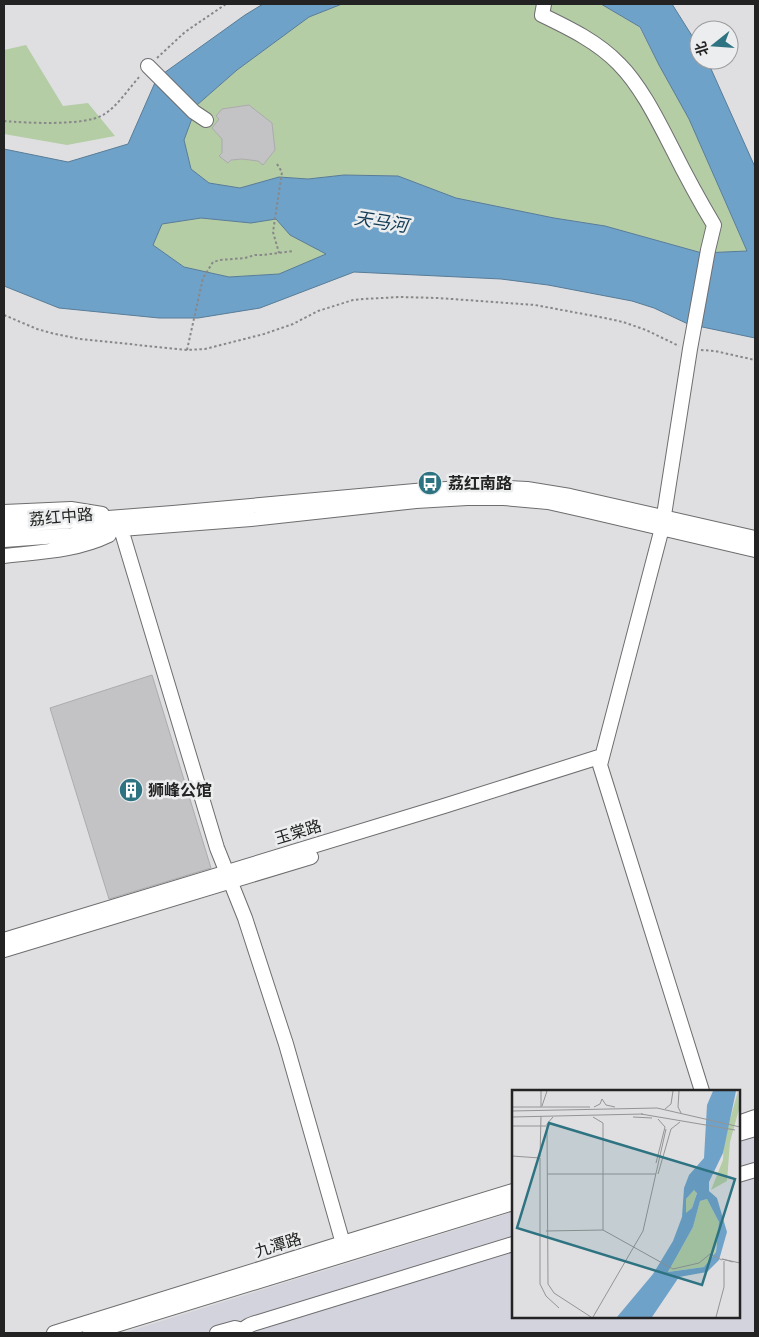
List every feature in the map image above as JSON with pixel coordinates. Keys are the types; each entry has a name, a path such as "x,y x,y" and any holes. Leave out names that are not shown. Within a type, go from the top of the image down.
{"street":[{"path":"544,4 542,14 580,34 605,52 620,64 634,82 657,119 691,186 714,225 690,348 663,522 601,761 702,1090"},
{"path":"151,69 200,116"},
{"path":"4,512 71,509 91,512 119,523 426,490 490,487 549,492 663,522 755,550"},
{"path":"663,522 755,538"},
{"path":"4,556 69,548 96,541 119,523"},
{"path":"119,523 217,848 243,911 286,1044 345,1248"},
{"name":"荔红中路","path":"4,526 119,523"},
{"name":"荔红中路","path":"4,540 72,535 119,523"},
{"name":"玉棠路","path":"4,950 228,877 601,761"},
{"name":"玉棠路","path":"4,940 228,877"},
{"path":"739,1123 755,1117"},
{"path":"739,1134 755,1129"},
{"path":"739,1175 755,1170"},
{"name":"九潭路","path":"90,1333 512,1191"},
{"name":"九潭路","path":"54,1333 345,1248 512,1203"},
{"path":"217,1333 235,1328 242,1332 249,1326 259,1322 512,1244"}],"path":[{"path":"4,121 33,124 79,121 102,116 151,69 185,32 226,4"},
{"path":"277,164 282,172 273,232 279,253"},
{"path":"187,350 203,278 213,262 293,251"},
{"path":"4,315 37,329 80,339 187,350 205,349 264,334 292,324 318,311 364,298 400,297 497,302 535,305 623,322 681,346 755,360"}],"shaded area":[{"path":"755,1136 755,1333 123,1333 512,1212 512,1317 739,1317 739,1142"}],"green space":[{"path":"342,4 601,4 639,27 689,119 747,251 702,253 605,226 554,218 456,198 398,176 344,175 308,179 279,177 240,188 209,183 191,169 184,140 197,105 237,70 309,17"},
{"path":"26,45 63,106 88,103 115,136 67,145 4,134 4,50"},
{"path":"201,218 251,223 276,219 290,235 326,254 279,274 229,277 184,267 153,245 162,224"}],"water":[{"name":"天马河","path":"263,4 342,4 309,17 237,70 197,105 184,140 191,169 209,183 240,188 279,177 308,179 344,175 398,176 456,198 554,218 605,226 702,253 747,251 689,119 640,27 601,4 672,4 689,31 689,70 711,70 755,167 755,338 688,324 654,308 632,301 548,285 501,279 354,272 260,308 198,318 159,318 59,308 4,286 4,149 68,162 128,144 157,78","holes":["201,218 251,223 276,219 290,235 326,254 279,274 229,277 184,267 153,245 162,224"]}],"building":[{"path":"249,105 272,123 275,150 263,165 258,161 242,159 231,160 228,163 219,156 222,153 222,139 212,128 219,119 216,116 222,109"},
{"name":"狮峰公馆","path":"152,675 211,868 109,899 50,708"}],"place":[{"name":"荔红南路","path":"430,483"},
{"name":"狮峰公馆","path":"131,790"}]}
